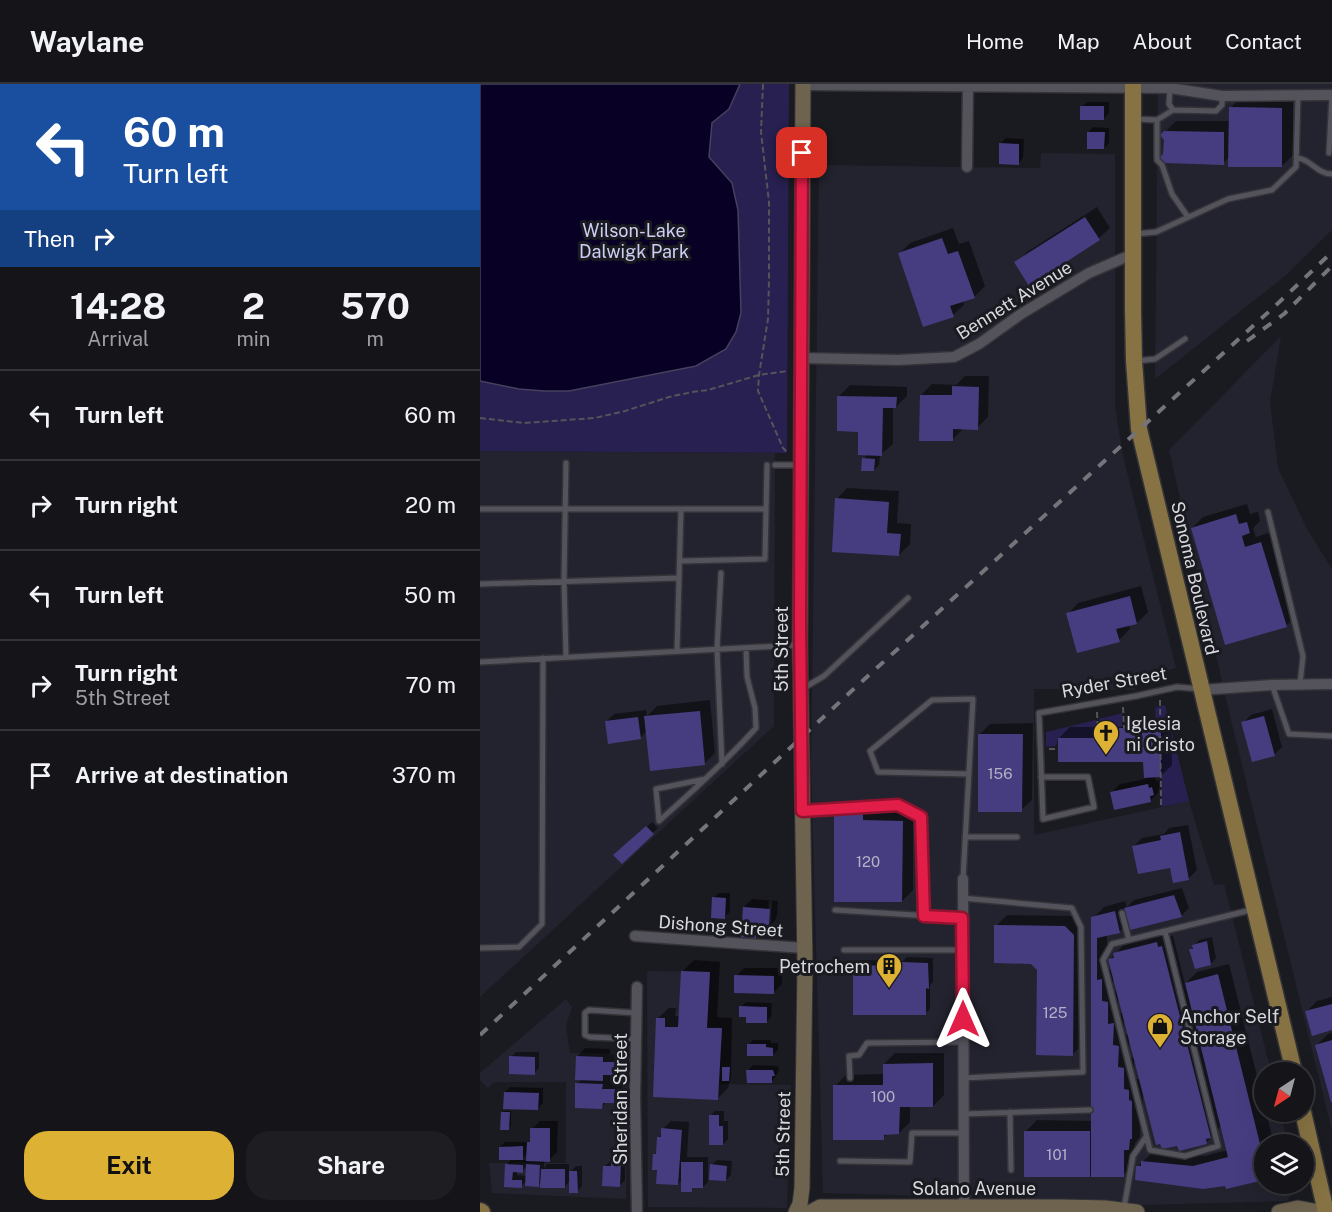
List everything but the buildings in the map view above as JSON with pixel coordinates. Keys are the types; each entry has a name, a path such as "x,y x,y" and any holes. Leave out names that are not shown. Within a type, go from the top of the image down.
{"main road":[{"name":"Sonoma Boulevard","path":"1133,86 1134,361 1139,429 1292,1062"},
{"path":"1305,1122 1326,1212"}],"street":[{"path":"802,85 1133,86 1170,88 1222,96 1332,95"},
{"name":"5th Street","path":"796,1212 800,1204 801,1188 804,948 800,645 802,85"},
{"path":"968,85 968,167"},
{"name":"Bennett Avenue","path":"801,364 954,357 979,345 1021,314 1089,273 1133,254"},
{"name":"Ryder Street","path":"1201,690 1332,684"},
{"path":"963,879 964,1210"},
{"name":"Dishong Street","path":"635,936 804,948"},
{"name":"Sheridan Street","path":"637,987 637,1212"},
{"name":"Solano Avenue","path":"811,1212 820,1207 1130,1211"},
{"path":"1279,1212 1298,1208 1318,1212"}],"lane":[{"path":"1170,88 1169,104 1173,110"},
{"path":"1133,234 1156,232 1228,199 1272,190 1296,167 1298,95"},
{"path":"1329,153 1332,95"},
{"path":"1133,119 1157,120 1173,110 1216,111 1222,105 1222,96"},
{"path":"1157,120 1157,160 1162,165 1172,194 1188,217"},
{"path":"1297,158 1303,158 1321,173 1332,174"},
{"path":"1134,361 1155,359 1185,339"},
{"path":"566,462 564,581 566,657"},
{"path":"680,561 765,559 767,465"},
{"path":"775,465 801,465"},
{"path":"480,509 766,509"},
{"path":"677,651 681,509"},
{"path":"1268,512 1303,656 1300,684"},
{"path":"721,573 717,649 722,764"},
{"path":"480,584 679,578"},
{"path":"801,690 824,676 908,598"},
{"path":"480,662 800,645"},
{"path":"705,779 656,789 659,821 722,764 756,728 755,708 747,677 746,648"},
{"path":"480,948 519,947 542,924 543,658"},
{"path":"1272,685 1289,734 1332,736"},
{"name":"Ryder Street","path":"1041,777 1088,777 1094,807 1043,819 1041,777 1039,713 1177,687 1201,690"},
{"path":"963,879 965,837 969,774 973,699 932,700 870,751 878,772 969,774"},
{"path":"802,811 898,805 921,817 924,916"},
{"path":"965,837 1017,837"},
{"path":"962,898 1072,908 1081,927 1083,1072 963,1077"},
{"path":"1165,931 1218,1146 1185,1156 1150,1150 1103,960 1112,944 1129,940 1165,931 1256,909"},
{"path":"835,910 962,918"},
{"path":"1122,912 1129,940"},
{"path":"844,950 963,951"},
{"path":"636,1039 590,1038 585,1035 585,1013 589,1011 637,1013"},
{"path":"850,1078 849,1056 859,1055 867,1043 963,1042"},
{"path":"963,1114 1090,1110"},
{"path":"1010,1112 1011,1170"},
{"path":"840,1161 910,1162 912,1133 963,1133"},
{"path":"1130,1211 1133,1156 1146,1137"}],"path":[{"path":"762,84 761,132 769,202 769,280 768,319 758,391 783,448 801,465"},
{"path":"480,418 524,423 595,418 801,364"},
{"path":"1159,691 1162,730 1161,807"},
{"path":"1123,699 1124,728"},
{"path":"1097,703 1098,738"}],"shaded area":[{"name":"Wilson-Lake Dalwigk Park","path":"480,84 740,84 729,109 712,123 709,157 732,183 738,210 741,313 736,332 726,349 696,366 569,391 519,389 480,381"},
{"path":"1158,84 1332,84 1332,230 1285,276 1155,379"},
{"path":"1041,153 1115,154 1115,406 1123,456 1176,668 1132,680 1135,690 1034,689 1034,835 1189,801 1214,885 1224,884 1268,1062 1254,1062 1254,1122 1282,1122 1286,1134 1254,1134 1254,1194 1292,1194 1287,1201 1141,1205 1106,1201 823,1193 811,767 819,165 1040,168"},
{"path":"1281,336 1270,402 1278,468 1307,529 1332,569 1332,1131 1230,716 1169,450"},
{"path":"480,451 775,453 774,726 480,997"},
{"path":"647,971 710,972 707,1027 722,1028 719,1084 791,1085 787,1208 648,1207"},
{"path":"566,999 572,1007 566,1026 570,1053 628,1054 626,1199 492,1193 489,1163 566,1163 566,1082 501,1082 493,1083 488,1088 480,1080 480,1073"}],"green space":[{"name":"Wilson-Lake Dalwigk Park","path":"480,84 789,84 787,453 480,451"},
{"path":"1165,705 1189,801 1161,807 1162,728 1156,728 1155,708"},
{"path":"1122,713 1119,738 1100,738 1099,719"},
{"path":"1096,720 1096,738 1058,738 1056,746 1046,747 1046,732"}],"railway":[{"path":"480,1035 857,686 1332,252"},
{"path":"1247,341 1284,314 1332,266"}],"place":[{"name":"Iglesia ni Cristo","path":"1106,756"},
{"name":"Petrochem","path":"889,989"},
{"name":"Anchor Self Storage","path":"1160,1049"}],"route":[{"path":"802,153 800,623 802,811 898,805 921,817 924,916 962,918 963,1019"}]}
